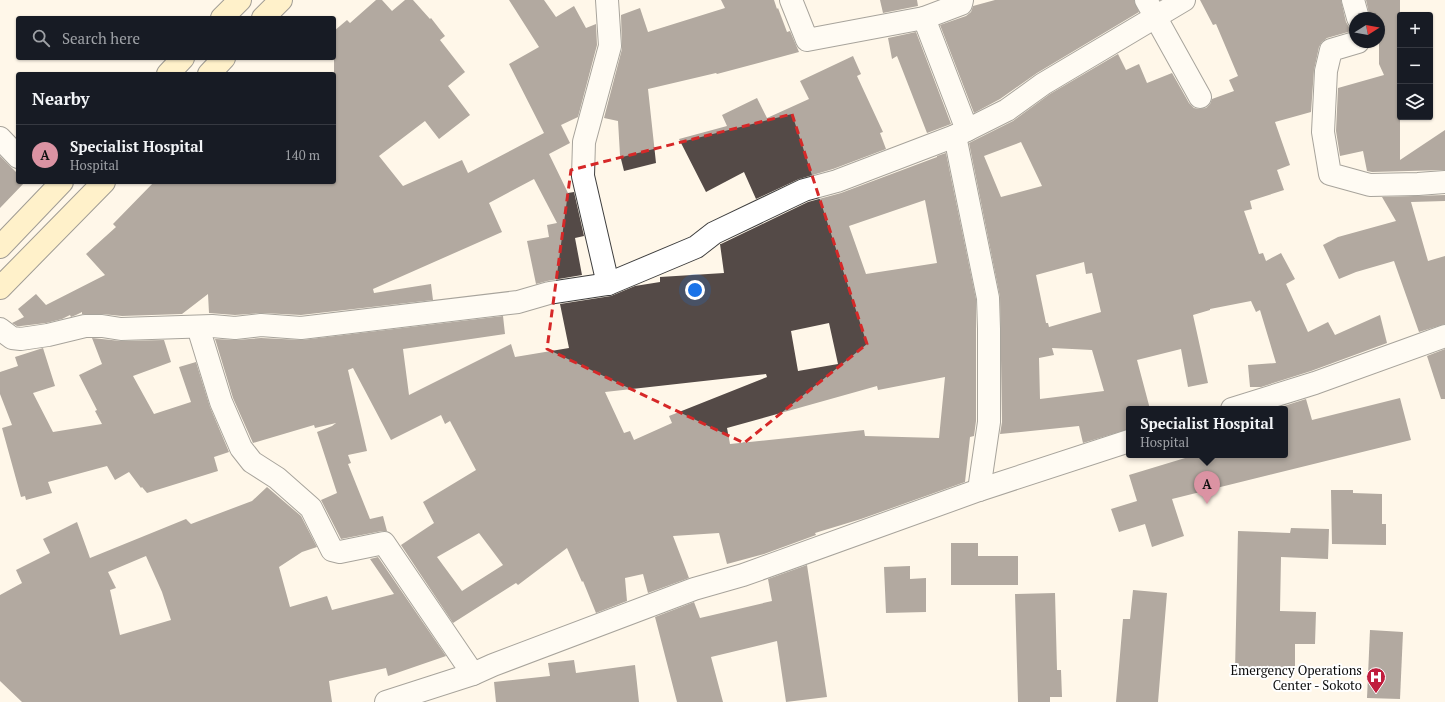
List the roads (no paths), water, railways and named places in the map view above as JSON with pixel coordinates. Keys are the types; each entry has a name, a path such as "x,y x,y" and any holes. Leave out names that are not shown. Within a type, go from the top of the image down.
{"main road":[{"path":"224,16 240,0"},
{"path":"265,16 281,0"},
{"path":"170,72 181,60"},
{"path":"211,72 222,60"},
{"path":"0,288 102,184"},
{"path":"0,247 52,185"}],"street":[{"path":"606,0 610,46 584,142 583,176 608,284"},
{"path":"791,0 807,40 924,18 962,4 962,0"},
{"path":"0,329 12,338 21,339 48,335 85,326 102,326 121,329 198,327 235,328 261,326 301,328 518,302 549,293 608,284 696,247 714,233 804,190 837,182 961,133 1007,110 1150,8 1184,0"},
{"path":"1352,0 1356,12"},
{"path":"1150,8 1200,97"},
{"path":"924,18 961,133 988,298 989,422 979,490"},
{"path":"1349,45 1331,50 1326,71 1323,132 1330,174 1370,185 1445,182"},
{"path":"0,138 16,155"},
{"path":"198,327 221,402 241,448 252,462 277,478 311,508 332,550 340,552 384,543 473,674"},
{"path":"1242,406 1315,383 1445,336"},
{"path":"386,702 473,674 493,665 694,589 743,575 979,490 1126,442"}],"place":[{"name":"Specialist Hospital","path":"1207,504"},
{"name":"Emergency Operations Center - Sokoto","path":"1376,694"}]}
